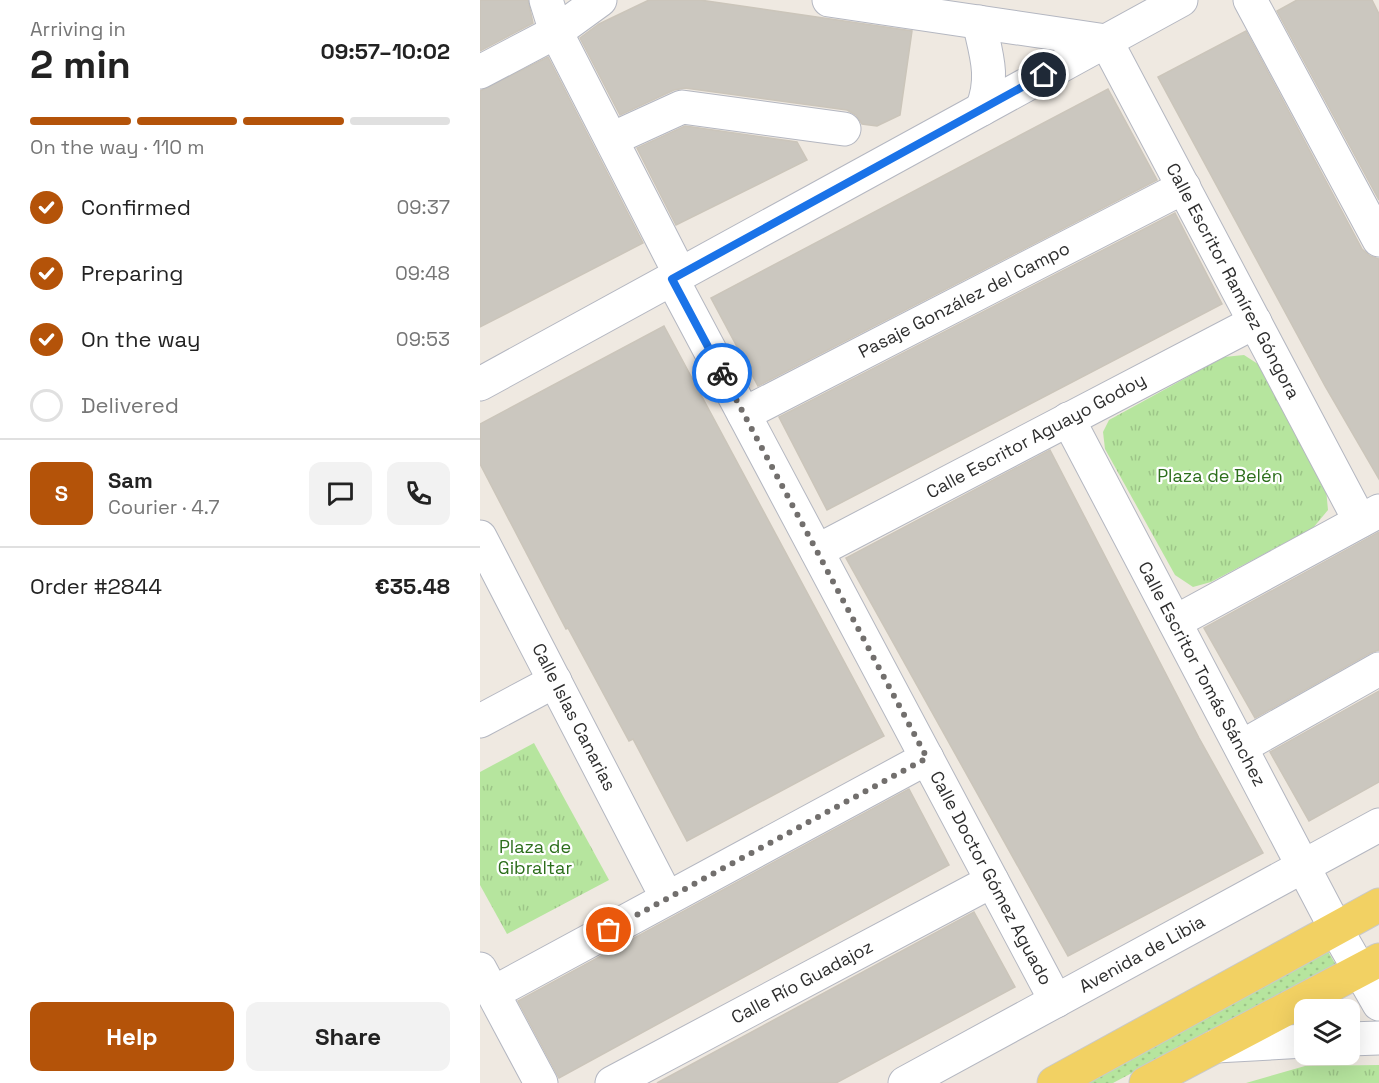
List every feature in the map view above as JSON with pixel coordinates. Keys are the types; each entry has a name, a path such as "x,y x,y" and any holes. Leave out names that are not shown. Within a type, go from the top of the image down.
{"main road":[{"path":"1054,1083 1379,905"},
{"path":"1146,1083 1369,966"}],"street":[{"name":"Calle Doctor Gómez Aguado","path":"546,0 556,32 612,139 744,414 1056,1000"},
{"path":"480,72 556,32 600,0"},
{"path":"829,0 1106,40"},
{"path":"480,384 1181,0"},
{"path":"1250,0 1379,240"},
{"path":"979,22 989,65 989,91 982,109"},
{"name":"Calle Escritor Ramírez Góngora","path":"1106,40 1255,322 1369,516"},
{"path":"612,139 682,107 844,129"},
{"name":"Pasaje González del Campo","path":"744,414 1184,187"},
{"name":"Calle Escritor Aguayo Godoy","path":"817,551 1255,322"},
{"name":"Calle Escritor Tomás Sánchez","path":"1068,419 1336,929"},
{"path":"1175,622 1369,516"},
{"name":"Calle Islas Canarias","path":"480,537 668,898"},
{"path":"1241,747 1379,669"},
{"path":"480,721 555,681"},
{"path":"541,1083 486,981 668,898 927,758"},
{"name":"Avenida de Libia","path":"905,1083 1379,825"},
{"name":"Calle Río Guadajoz","path":"612,1083 992,881"},
{"path":"1336,929 1369,966 1379,1004"},
{"path":"1360,1039 1379,1038"},
{"path":"1216,1046 1294,1042"}],"green space":[{"name":"Plaza de Belén","path":"1244,355 1261,366 1326,489 1328,510 1313,528 1211,582 1193,587 1175,575 1105,449 1103,432 1109,420 1224,357"},
{"name":"Plaza de Gibraltar","path":"534,743 609,880 507,934 480,885 480,772"},
{"path":"1326,948 1336,965 1113,1083 1082,1083"},
{"path":"1379,1065 1379,1083 1246,1083 1305,1066"}],"building":[{"path":"480,0 528,0 533,23 480,51"},
{"path":"649,0 700,0 912,31 900,115 877,126 862,124 856,115 847,110 685,88 674,90 620,115 580,38 599,24"},
{"path":"1297,0 1372,0 1379,14 1379,200 1277,11"},
{"path":"1246,31 1362,249 1370,256 1379,259 1379,479 1325,386 1158,77"},
{"path":"548,57 643,243 480,327 480,91"},
{"path":"1108,89 1157,180 758,386 711,298"},
{"path":"685,126 797,142 807,160 676,225 637,148"},
{"path":"1175,213 1222,304 827,510 779,417"},
{"path":"664,326 884,736 687,841 633,739 629,741 568,628 566,629 480,464 480,424"},
{"path":"1050,450 1199,738 1263,853 1068,956 846,558"},
{"path":"1379,532 1379,650 1255,718 1204,628"},
{"path":"1379,691 1379,782 1309,821 1270,752"},
{"path":"909,789 949,865 559,1078 518,1001"},
{"path":"974,912 1015,987 836,1083 657,1083"}],"way so far":[{"path":"609,930 927,758 722,373"}],"route":[{"path":"722,373 672,279 1044,75"}]}
